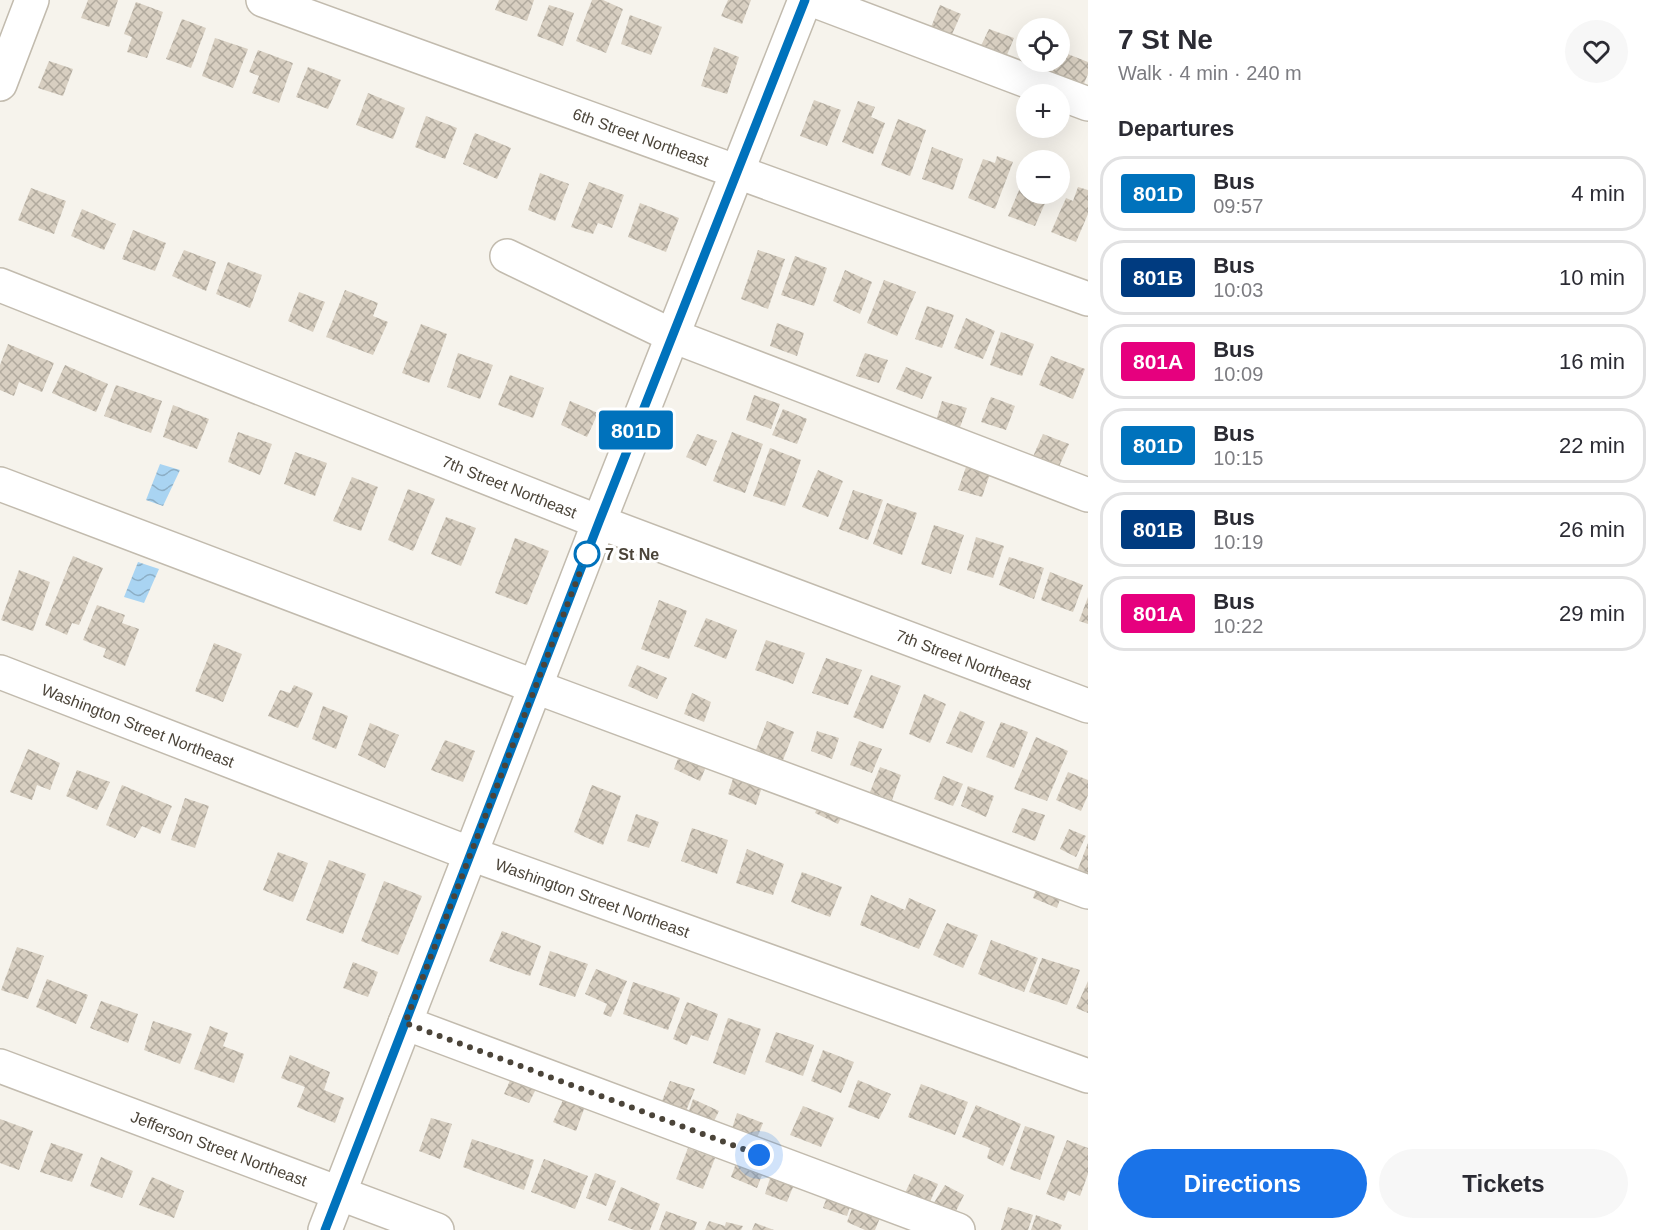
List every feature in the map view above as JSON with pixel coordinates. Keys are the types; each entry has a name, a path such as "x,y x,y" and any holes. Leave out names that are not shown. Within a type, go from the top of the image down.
{"street":[{"path":"0,84 32,0"},
{"name":"6th Street Northeast","path":"262,0 1088,299"},
{"path":"325,1230 599,522 805,0"},
{"path":"813,0 1088,104"},
{"path":"507,256 673,336 1088,495"},
{"name":"7th Street Northeast","path":"0,285 599,522 1088,706"},
{"path":"0,484 536,687 1088,892"},
{"name":"Washington Street Northeast","path":"0,672 471,854 1088,1076"},
{"path":"405,1023 958,1230"},
{"name":"Jefferson Street Northeast","path":"0,1066 437,1230"}],"water":[{"path":"160,464 180,470 163,506 146,500"},
{"path":"138,562 159,569 144,603 124,597"}],"building":[{"path":"88,0 118,0 109,27 81,18"},
{"path":"499,0 534,0 527,21 495,10"},
{"path":"592,0 603,0 623,9 606,53 576,41"},
{"path":"728,0 751,0 742,24 721,16"},
{"path":"136,2 163,12 147,58 127,52 132,37 124,34"},
{"path":"549,5 574,13 563,46 537,36"},
{"path":"940,5 961,14 949,41 929,32"},
{"path":"630,15 662,27 651,55 621,44"},
{"path":"182,19 206,28 191,68 166,59"},
{"path":"989,29 1014,38 1004,62 978,52"},
{"path":"215,38 248,49 233,88 202,76"},
{"path":"714,47 739,57 727,94 701,86"},
{"path":"258,50 293,63 279,103 252,93 259,76 249,72"},
{"path":"1070,55 1088,62 1088,74 1083,86 1052,72 1070,72"},
{"path":"49,61 73,69 63,96 38,88"},
{"path":"308,67 341,80 328,109 296,97"},
{"path":"368,93 405,108 393,139 356,125"},
{"path":"814,100 841,110 827,146 800,136"},
{"path":"858,101 875,107 871,117 885,123 873,154 842,142"},
{"path":"426,116 457,128 445,159 415,147"},
{"path":"898,119 926,130 910,176 881,165"},
{"path":"475,133 511,148 497,179 463,164"},
{"path":"932,147 963,159 953,190 922,179"},
{"path":"997,156 1013,162 995,209 968,198 983,159 995,163"},
{"path":"540,173 569,184 555,221 528,210"},
{"path":"589,182 624,195 612,228 598,223 593,234 571,227"},
{"path":"1078,187 1088,190 1088,214 1076,242 1051,232 1063,204 1070,204 1070,200 1073,201"},
{"path":"31,188 66,201 54,234 18,220"},
{"path":"1016,197 1016,204 1045,204 1035,226 1008,216"},
{"path":"640,203 679,218 666,252 628,237"},
{"path":"82,209 116,224 104,250 71,236"},
{"path":"133,230 166,243 155,271 122,259"},
{"path":"184,250 216,262 206,291 172,276"},
{"path":"758,250 785,259 768,309 741,299"},
{"path":"795,256 827,268 814,306 781,295"},
{"path":"228,262 262,275 250,308 216,294"},
{"path":"845,270 872,282 860,314 833,301"},
{"path":"884,280 916,292 897,336 867,323"},
{"path":"345,290 378,303 373,316 388,322 373,355 326,337"},
{"path":"299,292 325,302 313,332 288,321"},
{"path":"927,306 954,315 942,348 915,339"},
{"path":"966,318 995,331 983,359 954,348"},
{"path":"777,323 804,333 797,356 770,346"},
{"path":"421,324 447,334 429,383 402,373"},
{"path":"1001,332 1034,344 1022,376 990,365"},
{"path":"8,344 54,363 42,392 19,382 14,396 0,390 0,365"},
{"path":"458,353 493,365 480,399 447,387"},
{"path":"865,353 888,360 879,383 856,376"},
{"path":"1051,356 1085,369 1073,399 1039,385"},
{"path":"65,365 108,384 96,412 52,393"},
{"path":"906,367 932,377 922,399 896,389"},
{"path":"510,375 544,388 533,418 498,405"},
{"path":"116,385 162,401 151,433 104,416"},
{"path":"754,395 780,404 771,429 746,420"},
{"path":"991,397 1015,406 1006,430 981,422"},
{"path":"570,401 598,413 587,437 561,425"},
{"path":"942,401 967,408 959,430 936,421"},
{"path":"173,405 209,419 197,449 163,437"},
{"path":"783,409 807,419 797,444 772,435"},
{"path":"238,432 272,444 260,475 228,462"},
{"path":"732,432 763,444 745,493 713,481"},
{"path":"697,434 717,441 706,466 686,457"},
{"path":"1043,434 1069,444 1057,471 1031,461"},
{"path":"770,448 801,460 785,506 753,496"},
{"path":"295,452 327,463 315,496 284,484"},
{"path":"966,467 990,474 982,497 958,490"},
{"path":"818,470 843,481 828,517 802,507"},
{"path":"352,477 378,487 361,531 333,521"},
{"path":"408,489 435,499 413,551 388,540"},
{"path":"853,490 883,500 868,540 839,529"},
{"path":"887,503 917,513 902,555 873,544"},
{"path":"446,517 476,528 461,566 431,554"},
{"path":"934,525 964,535 951,574 921,564"},
{"path":"976,537 1004,546 993,578 967,570"},
{"path":"515,538 549,551 527,605 495,593"},
{"path":"73,556 103,568 79,625 72,623 67,635 45,625"},
{"path":"1009,557 1044,568 1034,599 999,585"},
{"path":"19,570 50,582 33,631 1,620"},
{"path":"1050,572 1083,585 1073,612 1041,600"},
{"path":"1088,597 1088,624 1079,621"},
{"path":"659,600 687,611 669,659 641,649"},
{"path":"97,605 125,615 122,623 139,629 125,666 103,657 106,649 83,640"},
{"path":"706,618 737,630 726,659 694,646"},
{"path":"766,640 805,653 793,684 755,670"},
{"path":"214,643 242,654 223,702 195,691"},
{"path":"826,658 862,670 848,705 812,693"},
{"path":"637,665 667,678 657,699 628,686"},
{"path":"871,675 901,686 883,729 853,717"},
{"path":"294,685 313,693 298,728 268,716 280,690 290,693"},
{"path":"692,693 711,702 704,722 684,714"},
{"path":"924,694 946,704 930,743 909,734"},
{"path":"323,706 348,716 336,749 312,739"},
{"path":"960,711 985,722 972,753 946,743"},
{"path":"767,721 794,732 783,760 756,750"},
{"path":"1001,722 1028,732 1014,768 986,757"},
{"path":"370,723 399,735 385,768 358,755"},
{"path":"817,731 839,738 832,759 811,751"},
{"path":"1036,737 1068,751 1047,801 1014,789"},
{"path":"445,740 475,751 463,782 431,770"},
{"path":"859,741 882,749 872,773 850,765"},
{"path":"683,746 710,757 700,781 674,769"},
{"path":"28,749 60,763 50,790 37,785 32,800 10,792"},
{"path":"737,766 766,775 756,805 728,794"},
{"path":"880,767 901,775 892,800 870,792"},
{"path":"77,770 110,782 97,810 66,796"},
{"path":"1068,772 1088,780 1088,795 1081,811 1056,800"},
{"path":"943,776 963,784 953,806 934,799"},
{"path":"122,785 172,806 160,834 142,826 135,838 106,825"},
{"path":"592,785 621,796 603,845 574,832"},
{"path":"968,786 994,796 986,817 961,806"},
{"path":"823,795 847,806 838,824 815,813"},
{"path":"185,798 209,806 195,848 171,840"},
{"path":"1022,808 1045,815 1035,841 1012,832"},
{"path":"636,814 659,822 649,848 627,841"},
{"path":"692,828 728,840 717,874 681,861"},
{"path":"1069,829 1086,836 1076,857 1060,849"},
{"path":"1088,843 1088,873 1078,869"},
{"path":"747,849 784,864 773,895 736,883"},
{"path":"278,852 308,863 293,902 263,890"},
{"path":"329,860 366,874 343,934 306,920"},
{"path":"802,872 842,887 830,917 791,902"},
{"path":"1041,877 1065,885 1057,908 1033,898"},
{"path":"384,881 422,896 398,955 361,941"},
{"path":"871,895 905,910 909,898 936,910 919,949 860,925"},
{"path":"947,923 978,935 963,968 933,955"},
{"path":"502,931 541,946 530,976 489,961"},
{"path":"991,940 1038,958 1024,992 978,974"},
{"path":"17,947 44,956 28,999 1,990"},
{"path":"550,951 588,964 575,997 539,985"},
{"path":"1042,958 1080,970 1067,1005 1029,992"},
{"path":"353,962 378,972 368,997 343,988"},
{"path":"596,969 627,981 611,1017 603,1014 607,1004 585,994"},
{"path":"47,979 88,995 76,1024 36,1007"},
{"path":"1088,981 1088,1013 1076,1008"},
{"path":"633,982 680,998 668,1030 623,1014"},
{"path":"101,1001 138,1014 128,1043 90,1028"},
{"path":"687,1002 718,1014 708,1041 691,1035 687,1045 673,1039"},
{"path":"728,1018 761,1029 745,1075 713,1063"},
{"path":"153,1021 192,1034 180,1064 144,1050"},
{"path":"210,1026 228,1033 223,1046 244,1054 234,1083 194,1069"},
{"path":"776,1032 814,1045 803,1076 765,1062"},
{"path":"823,1050 854,1062 841,1093 811,1081"},
{"path":"290,1055 330,1072 324,1090 344,1098 335,1123 297,1107 305,1087 281,1078"},
{"path":"513,1074 538,1085 529,1103 504,1094"},
{"path":"858,1080 891,1094 879,1119 848,1107"},
{"path":"670,1081 695,1089 684,1116 660,1106"},
{"path":"921,1084 968,1102 955,1135 908,1117"},
{"path":"568,1089 588,1098 576,1131 553,1122"},
{"path":"693,1099 719,1111 711,1127 687,1117"},
{"path":"976,1105 1021,1124 1003,1166 987,1158 990,1148 962,1137"},
{"path":"803,1106 834,1118 821,1147 790,1135"},
{"path":"737,1113 763,1123 755,1143 730,1135"},
{"path":"431,1118 452,1124 440,1159 419,1151"},
{"path":"0,1119 33,1131 19,1170 0,1163"},
{"path":"1025,1126 1055,1136 1040,1180 1010,1169"},
{"path":"472,1139 534,1160 524,1190 463,1167"},
{"path":"1067,1140 1088,1148 1088,1174 1080,1196 1068,1191 1064,1201 1046,1194"},
{"path":"51,1143 83,1154 72,1182 40,1172"},
{"path":"688,1148 715,1158 703,1189 676,1179"},
{"path":"739,1155 766,1165 757,1188 731,1177"},
{"path":"101,1157 133,1171 122,1198 90,1186"},
{"path":"544,1159 588,1176 575,1209 531,1192"},
{"path":"773,1169 797,1177 787,1202 765,1194"},
{"path":"595,1173 616,1181 606,1206 586,1198"},
{"path":"914,1174 938,1184 928,1206 904,1195"},
{"path":"152,1177 184,1191 174,1218 139,1205"},
{"path":"945,1185 964,1195 953,1217 932,1206"},
{"path":"621,1187 660,1204 650,1230 634,1230 608,1220"},
{"path":"830,1188 854,1195 847,1216 823,1208"},
{"path":"856,1198 884,1208 875,1230 865,1230 847,1222"},
{"path":"1008,1207 1033,1215 1028,1230 1001,1230"},
{"path":"666,1211 697,1222 694,1230 659,1230"},
{"path":"1036,1215 1062,1225 1060,1230 1031,1230"},
{"path":"709,1221 725,1226 726,1222 743,1226 741,1230 705,1230"},
{"path":"755,1223 774,1230 752,1230"}],"bus line":[{"name":"801D","path":"325,1230 599,522 805,0"}],"place":[{"name":"7 St Ne","path":"587,554"}],"route":[{"path":"587,554 405,1023 759,1155"}]}
